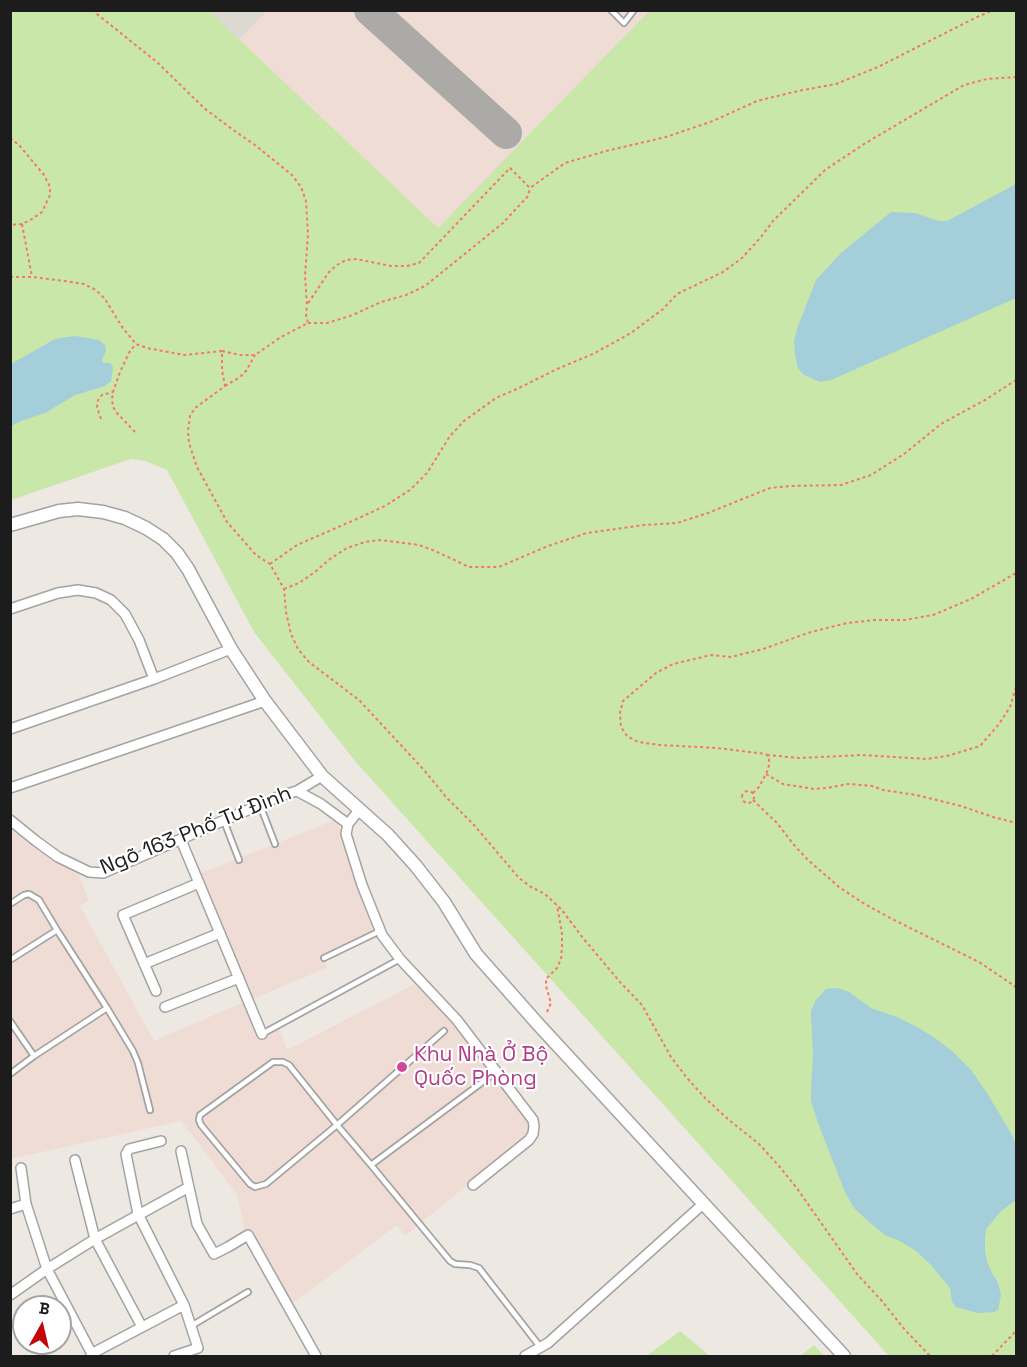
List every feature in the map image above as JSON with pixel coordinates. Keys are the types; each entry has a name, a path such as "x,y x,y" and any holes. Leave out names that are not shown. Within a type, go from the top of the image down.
{"street":[{"path":"10,525 59,511 78,509 125,518 163,539 188,569 231,649 265,701 322,776 388,835 416,866 444,902 476,954 843,1356"},
{"path":"10,609 58,593 78,590 96,593 111,600 125,615 139,640 154,679"},
{"path":"10,729 154,679 231,649"},
{"path":"10,788 265,701"},
{"name":"Ngõ 163 Phố Tư Đình","path":"11,820 58,857 94,874 103,873 280,796 297,791 322,776"},
{"path":"297,791 321,804 348,824"},
{"path":"360,809 348,824 346,834 362,885 380,930 400,959 458,1020 533,1120 533,1134 529,1140 473,1185"},
{"path":"181,840 262,1034"},
{"path":"156,991 123,915 199,883"},
{"path":"144,964 220,933"},
{"path":"165,1007 239,978"},
{"path":"160,1141 129,1149 126,1154 138,1214 184,1305 198,1348 174,1356"},
{"path":"181,1150 197,1224 214,1254 248,1235 316,1356"},
{"path":"75,1160 95,1239 142,1327"},
{"path":"21,1168 26,1204 47,1269 92,1355 184,1305"},
{"path":"10,1295 95,1239 189,1187"},
{"path":"10,1209 26,1204"},
{"path":"525,1356 541,1348 703,1204"}],"lane":[{"path":"611,10 624,23 634,10"},
{"path":"260,805 275,844"},
{"path":"224,821 239,860"},
{"path":"10,904 29,894 39,900 132,1051 138,1063 150,1110"},
{"path":"10,960 57,930"},
{"path":"324,958 380,930"},
{"path":"262,1034 400,959"},
{"path":"10,1074 107,1008"},
{"path":"10,1021 34,1056"},
{"path":"444,1031 336,1125 266,1184 255,1187 250,1184 199,1120 200,1115 273,1062 278,1061 289,1065 336,1125 450,1262 470,1264 479,1268 541,1348"},
{"path":"371,1165 496,1072"},
{"path":"191,1326 248,1292"}],"path":[{"path":"92,10 158,63 204,108 292,175 301,187 306,201 308,234 305,276 308,323"},
{"path":"930,1356 857,1274 779,1166 759,1144 721,1113 687,1078 671,1058 642,1005 620,982 557,905 545,894 519,878 474,825 359,700 309,662 291,634 284,589 270,564 251,549 227,522 197,467 189,443 188,431 190,416 195,408 240,377 255,355 281,337 308,323 327,323 353,315 425,286 503,223 528,196 530,188 565,163 666,137 713,122 757,101 836,84 878,67 994,10"},
{"path":"270,564 297,545 385,506 410,490 427,473 457,428 477,410 496,398 631,333 663,309 677,294 723,272 742,258 773,221 825,170 864,144 964,85 987,79 1017,77"},
{"path":"10,138 19,145 44,175 50,187 50,195 42,212 22,224 10,225"},
{"path":"307,305 329,272 346,260 356,259 390,266 419,263 510,168 530,188"},
{"path":"22,224 32,277"},
{"path":"10,276 84,284 96,290 105,299 122,327 136,344 147,348 184,355 222,351 240,355 255,355"},
{"path":"135,432 122,420 113,407 112,399 120,372 136,344"},
{"path":"222,351 225,386"},
{"path":"284,589 299,583 347,548 366,542 380,540 419,545 469,567 499,567 548,546 587,533 677,523 770,488 841,485 871,475 904,454 941,424 1017,380"},
{"path":"101,419 97,407 98,400 102,395 113,392"},
{"path":"1017,573 971,599 933,615 904,620 847,623 731,657 711,655 673,664 656,673 623,701 620,713 621,727 627,736 638,742 660,745 717,748 800,758 862,755 927,759 980,746 1005,716 1017,687"},
{"path":"753,793 759,787 769,765 769,758 766,754"},
{"path":"766,774 783,784 814,789 848,784 872,786 961,806 1017,823"},
{"path":"753,793 746,792 742,796 746,802 753,801"},
{"path":"753,793 753,801"},
{"path":"753,801 777,823 808,860 839,887 892,919 979,962 1017,987"},
{"path":"547,1012 551,1003 546,979 557,968 561,959 562,934 557,905"},
{"path":"992,1356 1017,1331"}],"shaded area":[{"path":"162,11 649,11 411,255"},
{"path":"209,11 267,11 239,39"},
{"path":"337,819 373,933 324,960 327,968 250,1000 199,874"},
{"path":"10,823 77,871 89,901 80,906 154,1041 244,1002 258,1036 279,1027 287,1050 415,984 461,1031 530,1120 531,1131 405,1236 397,1225 288,1307 249,1249 237,1194 181,1121 11,1159"}],"green space":[{"path":"10,11 209,11 438,228 649,11 1016,11 1016,1356 889,1356 355,761 254,632 167,470 145,461 131,459 11,500"},
{"path":"680,1331 710,1356 646,1356"},
{"path":"814,1345 824,1356 800,1356"}],"water":[{"path":"1016,184 1016,298 831,380 820,382 804,375 798,368 795,355 794,341 797,329 816,280 841,253 891,212 915,213 939,221 947,221"},
{"path":"75,336 99,340 105,345 106,351 102,360 103,363 110,363 113,367 111,381 105,386 75,395 45,413 11,426 11,364 55,339"},
{"path":"837,988 849,992 871,1008 917,1027 952,1051 971,1070 1012,1135 1016,1145 1016,1200 1000,1212 986,1229 987,1262 998,1283 1001,1295 998,1310 994,1312 977,1313 956,1307 952,1302 950,1288 931,1265 915,1250 885,1235 869,1222 854,1208 845,1192 811,1101 813,1053 811,1011 816,1000 826,989"}],"taxiway":[{"path":"370,10 506,133"}],"place":[{"name":"Khu Nhà Ở Bộ Quốc Phòng","path":"402,1067"}]}
